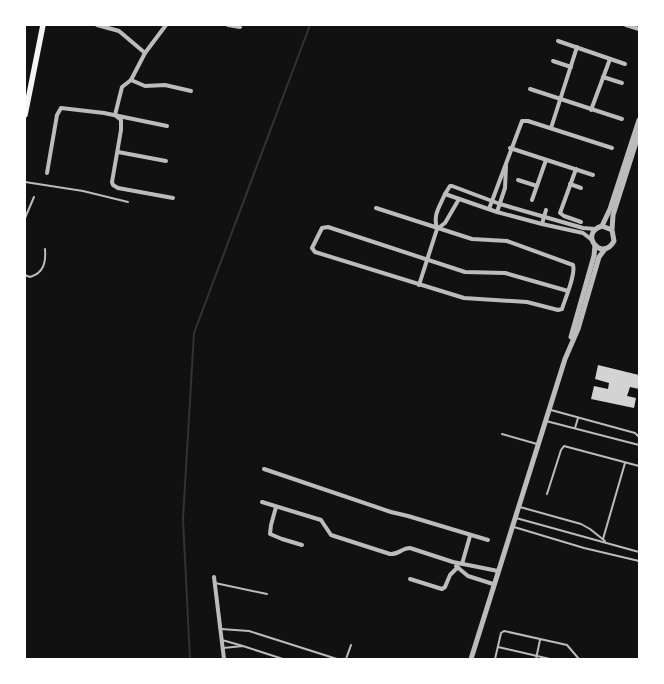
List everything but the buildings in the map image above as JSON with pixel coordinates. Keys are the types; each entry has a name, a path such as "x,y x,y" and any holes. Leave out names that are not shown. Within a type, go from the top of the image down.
{"main road":[{"path":"25,95 42,25"},
{"path":"25,115 42,25"}],"street":[{"path":"98,25 119,31 145,53"},
{"path":"115,114 121,88 131,80 145,53 166,25"},
{"path":"228,25 240,27"},
{"path":"626,25 639,29"},
{"path":"558,42 625,64"},
{"path":"551,128 577,47"},
{"path":"591,110 610,59"},
{"path":"553,61 571,67"},
{"path":"603,77 622,83"},
{"path":"131,80 145,86 165,85 191,90"},
{"path":"530,89 622,119"},
{"path":"47,173 57,114 60,108 115,114 167,126"},
{"path":"115,114 120,118 121,124 113,185 118,188 173,198"},
{"path":"489,209 510,148 522,121 526,120 612,148"},
{"path":"437,229 434,220 436,213 451,186 500,204 583,228 595,229 602,226 610,209 639,120"},
{"path":"570,345 578,329 599,257 614,240 612,215 639,133"},
{"path":"510,148 592,175"},
{"path":"118,152 166,161"},
{"path":"532,200 546,160"},
{"path":"497,212 505,188 506,164"},
{"path":"576,169 560,213 581,222"},
{"path":"518,180 537,186"},
{"path":"570,184 581,188"},
{"path":"445,194 497,212 583,233 600,248 605,248"},
{"path":"418,285 437,229 445,222 459,199"},
{"path":"376,208 472,239 507,241 574,265 575,270 568,291 562,309 527,302 464,298 315,252 312,248 322,228 325,226 465,272 505,273 568,291"},
{"path":"542,224 546,210"},
{"path":"602,226 612,230"},
{"path":"471,659 493,584 570,345 594,256 593,232 595,229"},
{"path":"264,469 392,512 488,540"},
{"path":"262,502 321,520 331,535 393,554 410,548 453,562 460,566 468,576 493,584"},
{"path":"276,507 270,534 302,545"},
{"path":"410,579 442,589 445,587 450,575 460,566 470,536"},
{"path":"460,566 498,571"},
{"path":"214,577 224,659"}],"lane":[{"path":"25,182 83,191 128,202"},
{"path":"25,218 34,197"},
{"path":"25,275 30,277 40,272 45,265 45,249"},
{"path":"550,410 635,433 639,437"},
{"path":"576,428 578,418"},
{"path":"546,421 639,445"},
{"path":"502,434 539,444"},
{"path":"547,494 564,446 639,466"},
{"path":"603,541 625,463"},
{"path":"519,506 581,524 590,529 603,541"},
{"path":"515,518 639,552"},
{"path":"512,527 584,548 639,561"},
{"path":"215,583 267,594"},
{"path":"221,629 249,630 337,659"},
{"path":"495,659 504,631 567,645 579,659"},
{"path":"222,640 283,659"},
{"path":"536,658 540,640"},
{"path":"346,659 350,644"},
{"path":"223,648 243,646"},
{"path":"498,647 536,658 550,659"}],"waterway":[{"path":"190,659 183,519 194,333 310,25"}]}
